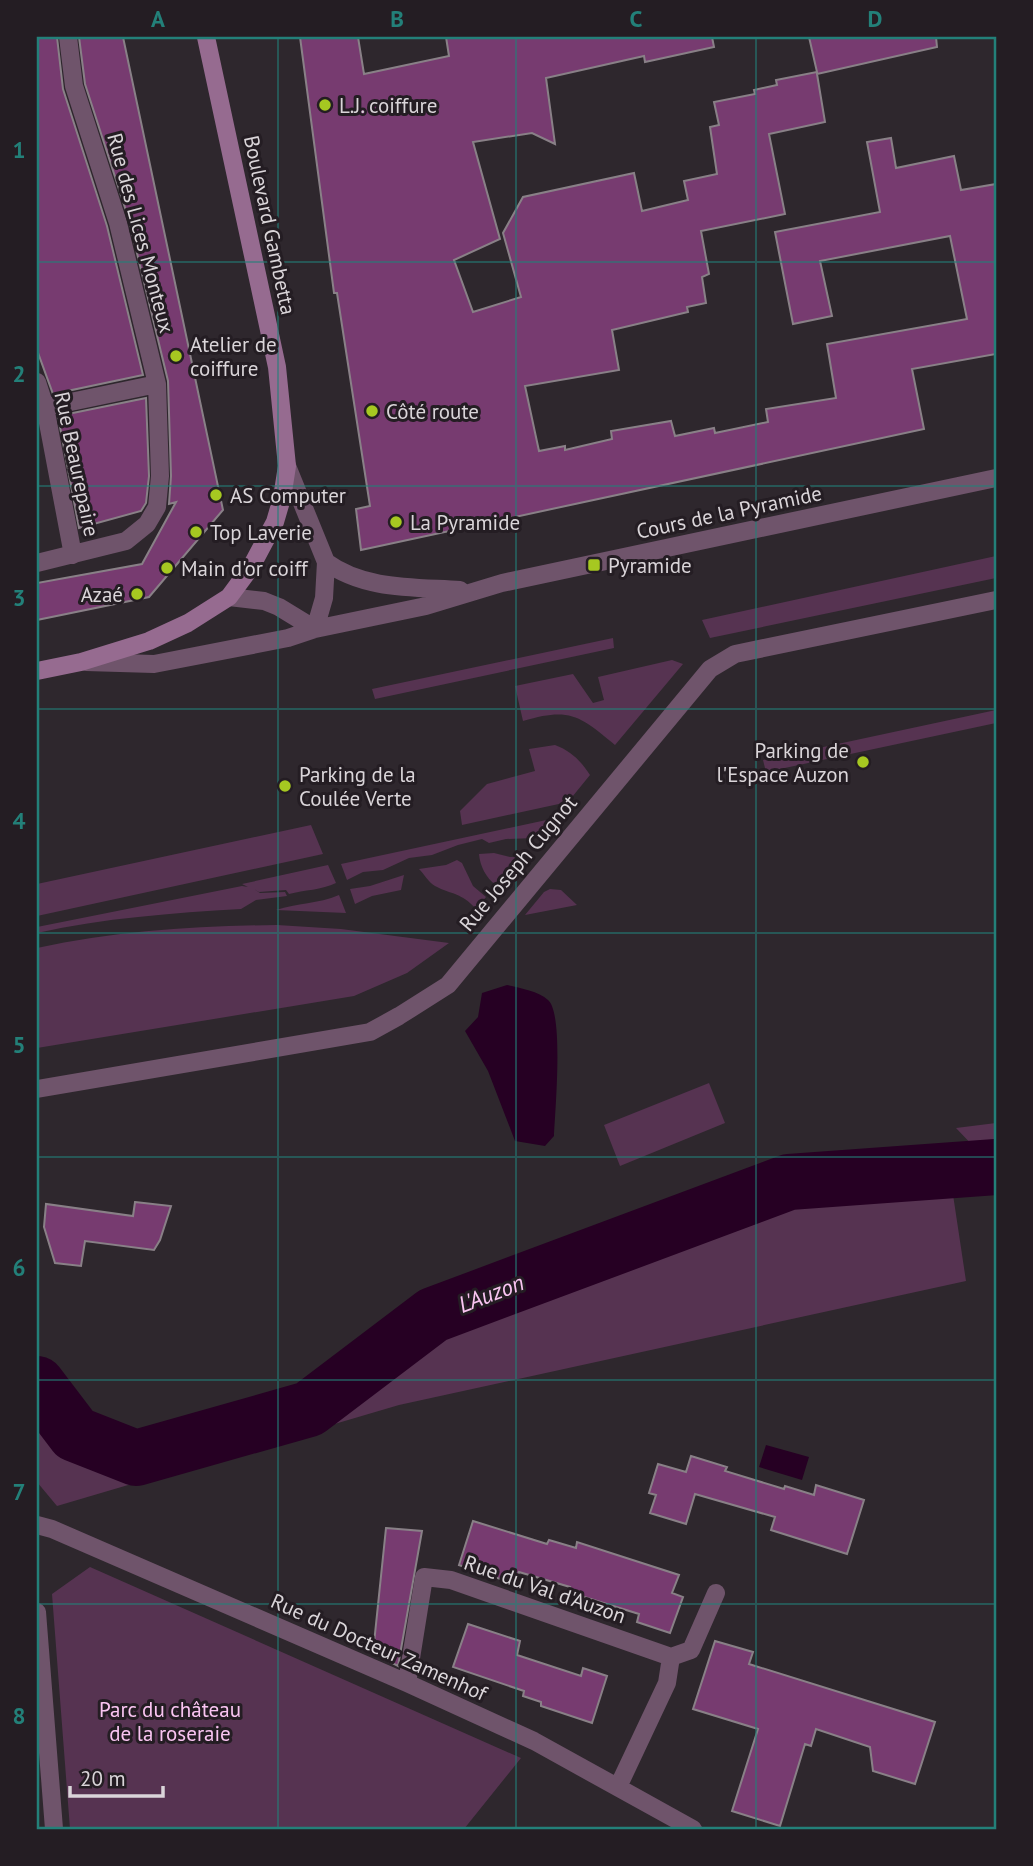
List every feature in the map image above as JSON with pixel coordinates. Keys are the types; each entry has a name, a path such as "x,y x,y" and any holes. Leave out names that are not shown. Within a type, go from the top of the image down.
{"main road":[{"name":"Boulevard Gambetta","path":"206,37 277,367 287,466 275,522 251,567 229,597"},
{"path":"37,671 81,662 149,641 188,623 229,597"}],"street":[{"name":"Rue des Lices Monteux","path":"68,37 74,86 118,223 157,384 160,477 157,507 147,524 126,541 73,555"},
{"name":"Rue Beaurepaire","path":"37,382 73,555"},
{"path":"41,408 157,384"},
{"path":"287,466 326,562 326,587 315,629"},
{"name":"Cours de la Pyramide","path":"471,590 996,478"},
{"path":"37,562 73,555"},
{"path":"326,562 358,580 386,585 471,590"},
{"path":"81,662 154,664 288,638 315,629 426,606 471,590"},
{"path":"229,597 264,601 315,629"},
{"name":"Rue Joseph Cugnot","path":"37,1089 370,1032 448,985 710,669 735,654 996,600"},
{"name":"Rue du Docteur Zamenhof","path":"37,1525 52,1529 407,1683 534,1741 693,1829"},
{"name":"Rue du Val d'Auzon","path":"407,1683 424,1577 451,1580 671,1657"},
{"path":"618,1787 667,1683 671,1657 691,1650 716,1593"},
{"path":"37,1615 54,1829"}],"green space":[{"path":"996,556 996,578 710,638 702,620"},
{"path":"613,638 614,648 375,699 372,689"},
{"path":"672,660 683,664 615,745 574,717 552,715 523,721 515,686 573,674 593,703 604,700 598,677"},
{"path":"996,710 996,723 766,772 763,760"},
{"path":"555,745 575,757 590,775 568,802 462,825 460,811 487,784 535,771 529,749"},
{"path":"551,819 535,838 506,839 489,843 482,839 432,855 409,858 383,870 363,872 347,880 341,864"},
{"path":"311,825 323,854 37,916 37,884"},
{"path":"479,854 520,857 496,885 484,871"},
{"path":"457,860 462,863 473,886 486,897 476,909 461,897 433,885 419,869 446,865"},
{"path":"328,865 336,883 289,894 286,890 259,892 254,889 260,893 285,892 287,896 256,900 241,909 113,920 37,933 37,927 242,886 248,887 242,884"},
{"path":"404,875 401,890 372,896 355,904 350,889 370,886"},
{"path":"550,889 561,890 577,905 525,915 544,892"},
{"path":"339,895 346,913 276,910 323,900"},
{"path":"277,925 341,929 449,943 407,973 354,996 37,1048 37,948 156,930"},
{"path":"709,1083 725,1123 620,1166 604,1125"},
{"path":"996,1123 996,1170 956,1128"},
{"path":"952,1188 966,1281 399,1405 57,1506 37,1482 37,1403 70,1446 135,1470 319,1416 437,1323 791,1191"},
{"name":"Parc du château de la roseraie","path":"90,1567 521,1758 464,1829 70,1829 52,1594"}],"shaded area":[{"path":"507,985 539,994 548,1000 553,1009 557,1042 556,1106 554,1136 545,1146 515,1141 488,1071 465,1031 478,1017 482,993"},
{"path":"766,1445 809,1457 802,1480 759,1467"}],"building":[{"path":"37,37 57,37 63,89 107,226 143,375 53,394 37,350"},
{"path":"79,37 123,37 223,510 149,597 37,620 37,583 142,564 176,502 169,504 171,476 168,381 129,220 85,84"},
{"path":"300,37 358,37 364,74 449,56 446,37 712,37 714,47 645,62 644,56 546,78 555,144 532,133 473,142 500,239 454,260 473,312 521,297 503,233 523,197 634,173 642,211 688,200 684,181 717,174 710,127 719,125 714,102 755,94 754,90 777,85 776,80 817,72 809,37 936,37 937,47 817,74 825,122 769,134 785,214 701,231 709,274 702,277 706,303 687,307 688,312 612,330 619,370 525,386 539,451 565,446 565,450 612,439 611,431 671,421 675,436 714,428 715,433 768,422 766,409 836,398 827,344 967,319 950,236 820,261 832,316 793,324 775,232 880,212 867,142 891,138 896,168 954,156 961,190 996,184 996,354 912,369 924,429 361,550 356,509 370,506 337,293 334,293"},
{"path":"146,398 149,476 146,503 141,511 79,528 58,416"},
{"path":"135,1202 171,1206 154,1250 85,1241 81,1266 55,1263 44,1227 46,1204 133,1216"},
{"path":"691,1456 727,1467 725,1471 784,1489 785,1486 814,1495 816,1485 864,1500 847,1554 771,1530 775,1517 695,1494 686,1524 650,1513 656,1495 649,1493 658,1464 686,1472"},
{"path":"473,1521 547,1544 549,1540 576,1548 577,1542 679,1575 672,1593 683,1597 670,1633 637,1622 639,1614 568,1592 570,1587 519,1572 515,1584 459,1565"},
{"path":"386,1528 422,1531 398,1666 373,1653"},
{"path":"468,1624 520,1641 517,1655 581,1676 583,1668 607,1676 592,1723 541,1706 541,1702 523,1696 524,1691 453,1667"},
{"path":"715,1641 753,1652 749,1664 935,1722 915,1784 873,1771 870,1747 816,1729 811,1746 805,1744 780,1826 732,1811 758,1729 693,1709"}],"waterway":[{"name":"L'Auzon","path":"37,1384 75,1434 136,1458 309,1409 433,1315 789,1182 996,1167"}],"place":[{"name":"L.J. coiffure","path":"325,105"},
{"name":"Atelier de coiffure","path":"176,356"},
{"name":"Côté route","path":"372,411"},
{"name":"AS Computer","path":"216,495"},
{"name":"La Pyramide","path":"396,522"},
{"name":"Top Laverie","path":"196,532"},
{"name":"Pyramide","path":"594,565"},
{"name":"Main d'or coiff","path":"167,568"},
{"name":"Azaé","path":"137,594"},
{"name":"Parking de l'Espace Auzon","path":"863,762"},
{"name":"Parking de la Coulée Verte","path":"285,786"}]}
